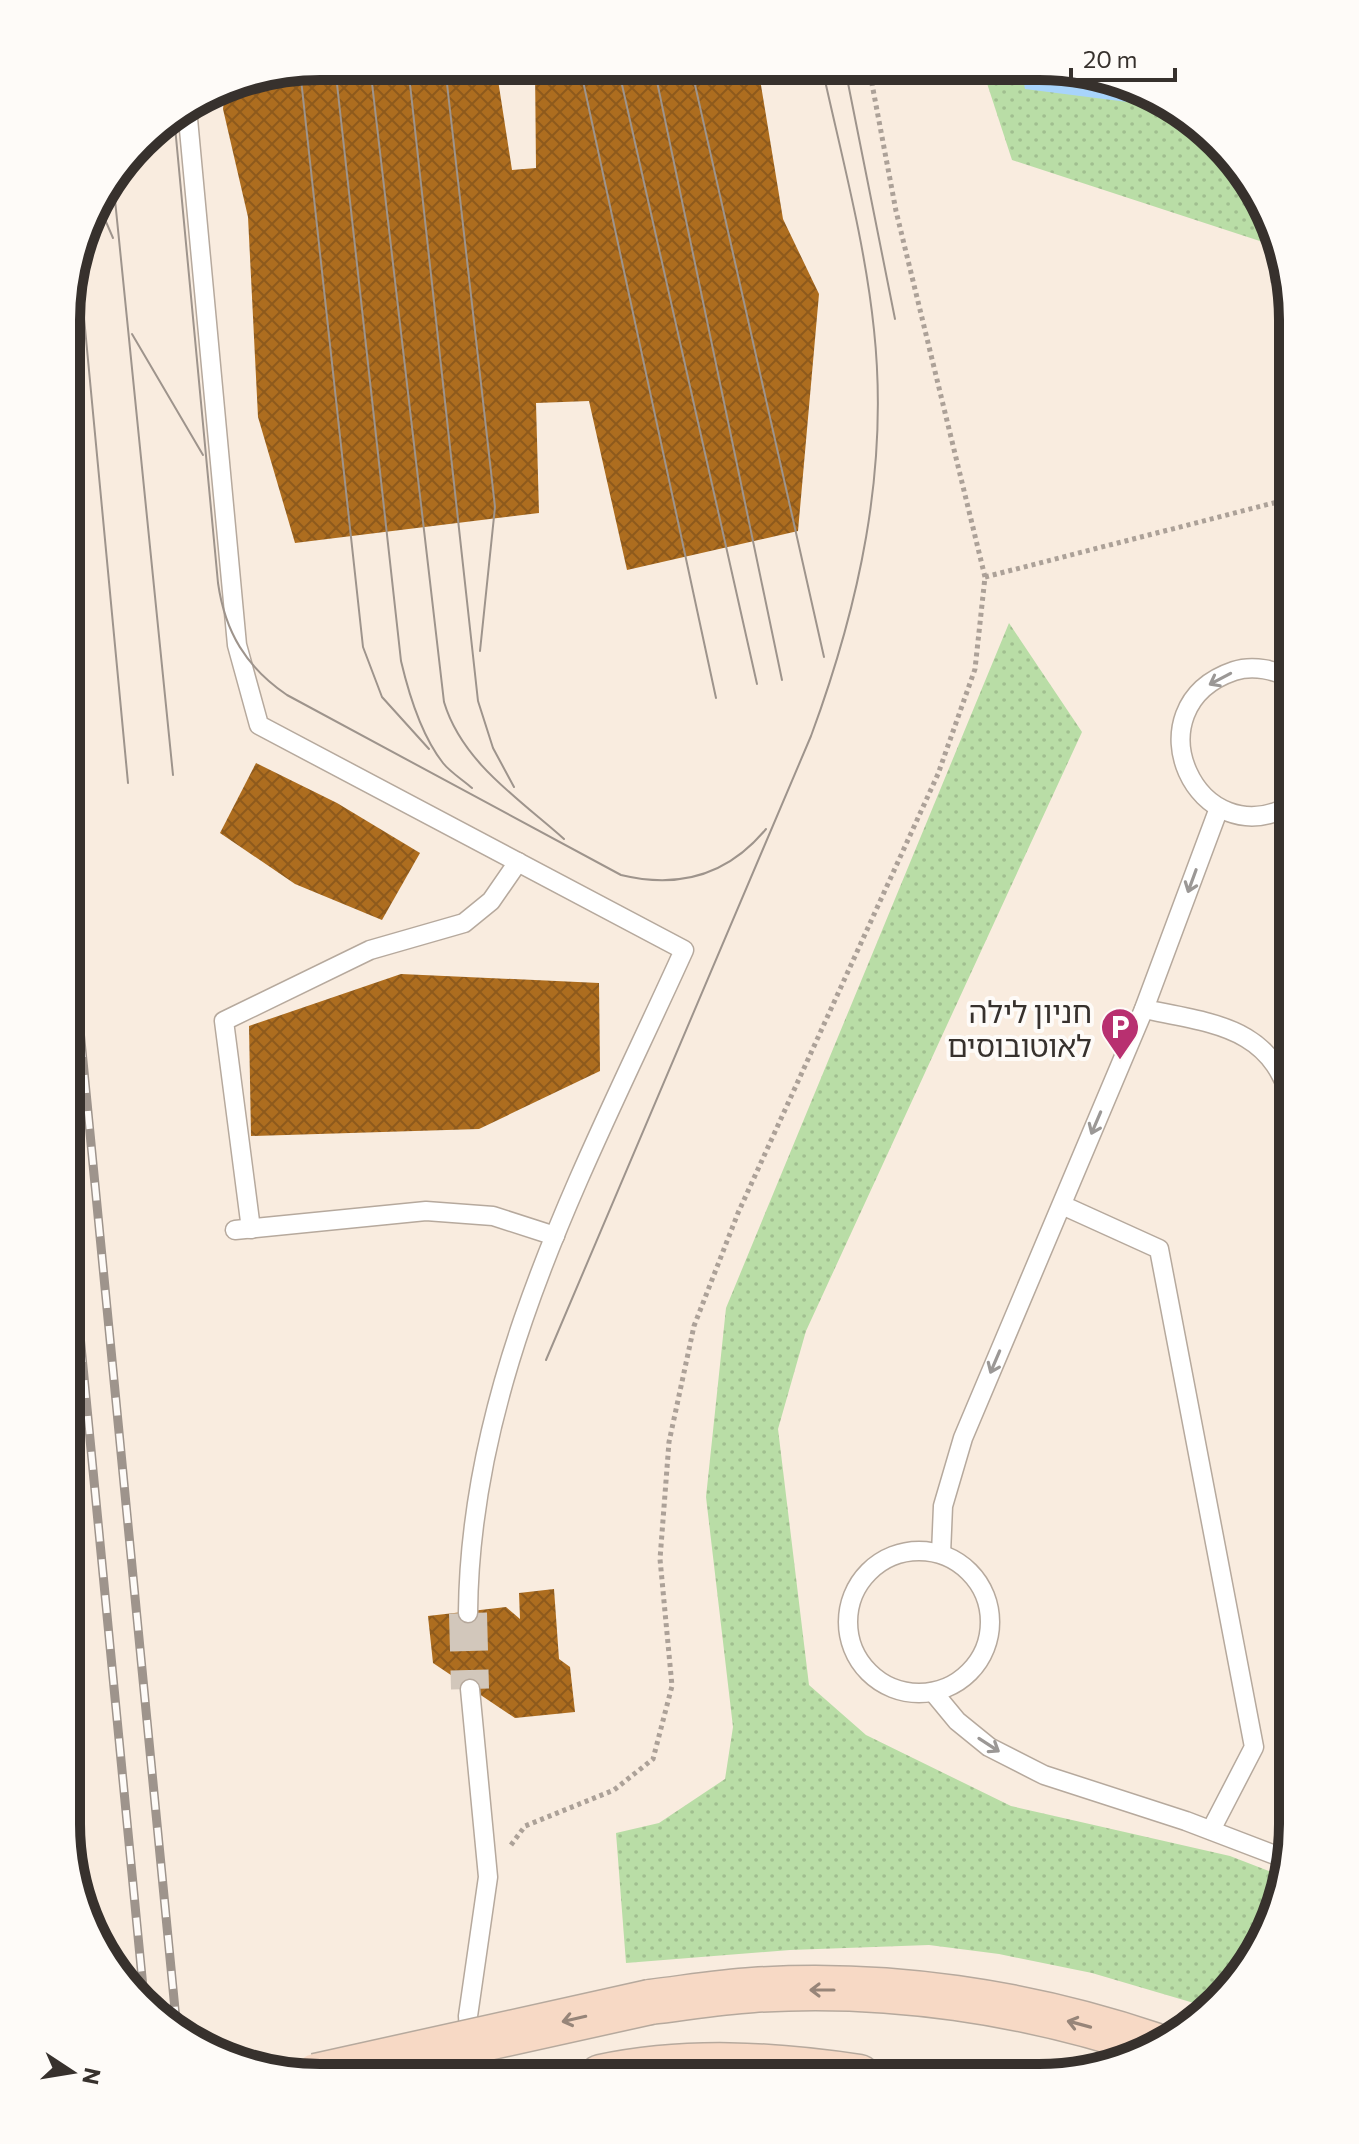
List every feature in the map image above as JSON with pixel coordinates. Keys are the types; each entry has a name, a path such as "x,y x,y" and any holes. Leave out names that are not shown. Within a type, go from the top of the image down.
{"main road":[{"path":"370,2064 650,2002 754,1990 866,1991 1007,2005 1140,2041"}],"lane":[{"path":"188,119 237,645 259,725 684,950 555,1236 524,1314 490,1425 473,1520 468,1613"},
{"path":"1279,673 1263,668 1238,670 1214,679 1195,697 1183,719 1179,745 1185,770 1198,792 1219,808 1238,815 1260,816 1279,809"},
{"path":"941,1554 943,1506 963,1438 1144,1009 1219,808"},
{"path":"518,862 491,901 464,923 370,950 224,1021 243,1229 426,1211 493,1216 555,1236"},
{"path":"1144,1009 1203,1021 1248,1038 1272,1057 1279,1069"},
{"path":"1062,1205 1159,1249 1254,1747 1211,1830"},
{"path":"920,1550 941,1554 962,1564 978,1581 988,1602 990,1626 985,1649 973,1669 955,1684 933,1692 911,1693 890,1687 872,1676 859,1659 848,1617 853,1596 863,1578 879,1563 898,1554 920,1550"},
{"path":"470,1689 488,1877 468,2016 471,2064"},
{"path":"933,1692 957,1721 989,1747 1044,1775 1211,1830 1276,1855"}],"path":[{"path":"488,1877 525,1826 614,1790 653,1759 672,1686 660,1559 669,1442 694,1326 738,1213 938,774 975,669 985,577 896,211 871,80"},
{"path":"985,577 1279,502"}],"green space":[{"path":"986,80 1071,82 1101,88 1159,112 1209,150 1247,200 1266,243 1012,160"},
{"path":"1009,623 1082,732 806,1331 778,1429 809,1685 866,1735 1011,1806 1230,1856 1273,1873 1266,1901 1239,1957 1197,2004 1092,1973 999,1954 929,1945 790,1950 626,1963 616,1833 659,1823 725,1779 733,1727 706,1497 726,1308"}],"water":[{"path":"1023,80 1071,82 1101,88 1143,104 1025,89"}],"building":[{"path":"498,80 512,170 536,168 535,80 760,80 783,219 819,294 798,531 627,570 589,401 536,403 539,513 295,543 258,417 248,217 223,109 224,101 258,88 288,82"},
{"path":"256,763 337,803 420,853 382,920 295,884 220,833"},
{"path":"401,974 599,983 600,1071 479,1129 251,1136 249,1026"},
{"path":"554,1589 559,1659 570,1667 575,1712 515,1718 433,1663 428,1616 506,1607 520,1619 519,1593"}],"tunnel":[{"path":"468,1613 470,1689"}],"tram line":[{"path":"337,80 401,661 412,701 428,740 446,766 472,788"},
{"path":"372,80 444,702 452,723 478,761 564,839"},
{"path":"410,80 478,701 493,748 514,787"},
{"path":"447,80 495,507 480,651"},
{"path":"583,80 716,698"},
{"path":"621,80 757,684"},
{"path":"657,80 782,680"},
{"path":"694,80 824,657"},
{"path":"546,1360 811,736 856,587 873,486 878,382 865,264 825,80"},
{"path":"847,80 895,319"},
{"path":"301,81 363,647 382,697 429,749"},
{"path":"175,129 218,583 232,633 249,660 287,695 621,875 663,880 701,874 735,858 766,829"},
{"path":"115,196 173,775"},
{"path":"104,217 113,238"},
{"path":"82,293 128,783"},
{"path":"132,334 203,455"}],"railway":[{"path":"80,1030 176,2015"},
{"path":"80,1336 143,1985"}],"place":[{"name":"חניון לילה לאוטובוסים","path":"1120,1061"}]}
